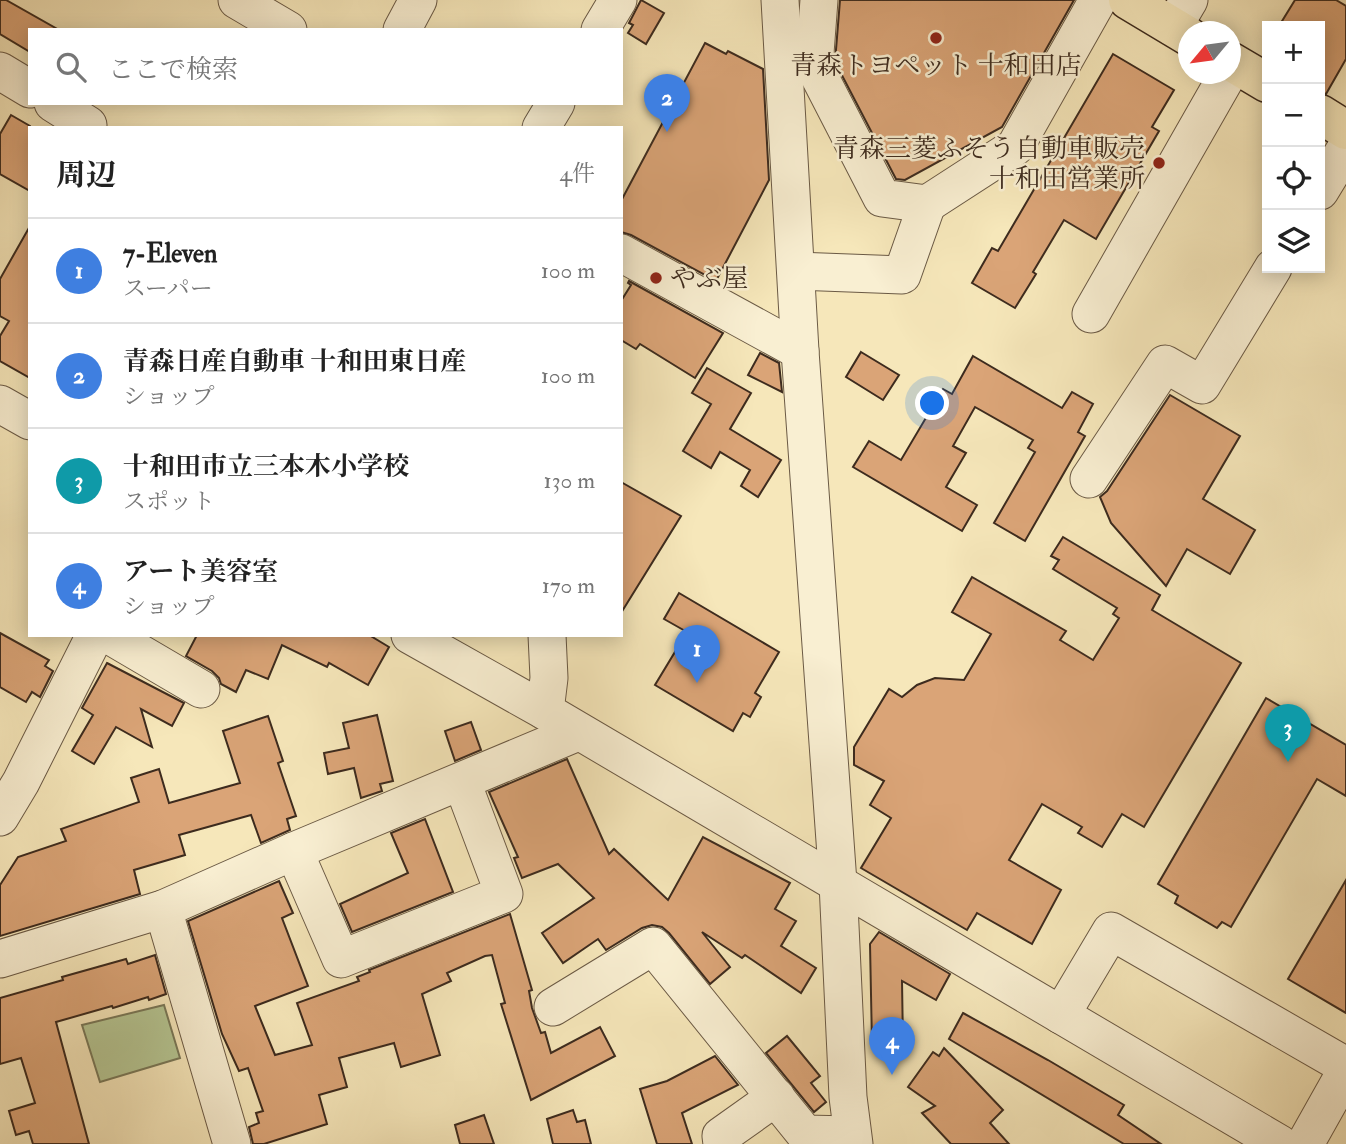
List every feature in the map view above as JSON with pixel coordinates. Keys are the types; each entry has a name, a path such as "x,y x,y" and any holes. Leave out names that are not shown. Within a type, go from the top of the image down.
{"highway":[{"path":"1128,0 1183,21"},
{"path":"1241,71 1262,81"},
{"path":"1325,117 1346,130"}],"street":[{"path":"237,0 285,28"},
{"path":"403,28 418,0"},
{"path":"601,28 618,0"},
{"path":"553,1007 653,946 805,1134 853,1140 848,1097 838,883 800,351 780,0"},
{"path":"819,0 814,66 882,198 928,204"},
{"path":"796,271 902,275 928,204 1015,147 1098,0"},
{"path":"0,71 28,88"},
{"path":"1091,314 1221,84"},
{"path":"56,105 88,125"},
{"path":"542,126 555,105"},
{"path":"1325,183 1346,148"},
{"path":"623,254 800,351"},
{"path":"1088,479 1165,364 1202,385 1270,273"},
{"path":"0,404 28,420"},
{"path":"0,817 10,776 95,637"},
{"path":"112,637 201,689"},
{"path":"414,637 545,711 1280,1144"},
{"path":"545,711 549,678 547,637"},
{"path":"0,959 163,909 578,732"},
{"path":"294,851 341,960 504,894 462,782"},
{"path":"163,909 232,1144"},
{"path":"1061,1015 1111,931 1346,1069 1305,1144"},
{"path":"722,1144 721,1136 776,1097"}],"green space":[{"path":"164,1005 180,1058 100,1082 82,1025"}],"building":[{"path":"0,0 6,0 55,28 28,28 28,51 0,34"},
{"path":"641,0 664,13 646,44 628,33 633,25 629,23"},
{"path":"840,0 1074,0 1002,127 905,180 896,179 835,62"},
{"path":"1295,0 1336,0 1346,6 1346,59 1326,94 1325,21 1282,21"},
{"path":"705,43 726,54 728,51 763,69 769,180 716,281 623,233 623,197"},
{"path":"1113,54 1174,90 1152,127 1159,131 1096,239 1064,220 1015,308 972,283 992,248 998,251"},
{"path":"11,115 30,126 28,190 0,174 0,134"},
{"path":"28,230 28,377 0,361 0,336 9,321 0,316 0,279"},
{"path":"629,281 723,333 695,378 640,344 636,349 623,341 623,298 631,285"},
{"path":"861,352 899,375 883,400 846,377"},
{"path":"760,353 779,363 782,392 748,375"},
{"path":"973,356 1062,408 1072,392 1093,404 1078,432 1085,436 1025,541 994,523 1035,452 1028,448 1033,440 975,407 953,446 966,453 946,487 977,505 962,531 853,467 869,441 901,460 943,389 952,394"},
{"path":"707,368 751,393 730,429 781,460 758,497 741,486 750,470 720,452 711,468 683,451 711,404 692,393"},
{"path":"1170,395 1240,436 1203,499 1255,530 1230,574 1187,549 1166,586 1111,523 1100,497 1107,491"},
{"path":"623,483 681,516 623,610"},
{"path":"1063,537 1160,595 1152,610 1241,663 1144,827 1122,814 1102,847 1078,833 1082,827 1042,804 1009,860 1061,890 1032,944 977,913 967,930 861,868 891,818 870,805 884,781 854,765 854,747 889,689 902,697 917,685 935,678 964,680 991,634 952,612 972,577 1066,631 1060,640 1093,660 1119,618 1113,614 1117,608 1053,569 1059,560 1051,556"},
{"path":"679,593 779,652 755,693 761,697 750,717 743,713 733,731 655,685 687,632 664,619"},
{"path":"0,633 49,660 45,666 53,671 40,697 32,692 26,702 0,687"},
{"path":"196,637 372,637 389,647 368,685 329,663 327,667 282,645 268,679 246,670 236,692 221,684 212,671 186,656"},
{"path":"107,663 184,703 172,726 141,709 152,747 116,727 94,764 72,751 93,715 82,708"},
{"path":"1266,698 1346,745 1346,796 1317,779 1231,927 1222,922 1217,928 1175,903 1178,896 1158,884"},
{"path":"377,715 393,781 380,784 382,791 361,798 354,768 328,774 324,753 349,748 343,723"},
{"path":"268,716 283,761 278,763 296,816 287,819 290,830 261,843 251,815 179,835 185,855 134,870 140,894 0,936 0,885 18,857 66,841 61,829 139,802 131,778 159,769 169,803 240,783 223,731"},
{"path":"471,722 481,750 455,761 445,731"},
{"path":"567,759 609,854 614,849 668,900 703,837 790,883 775,909 796,921 781,946 816,968 801,993 745,955 742,958 702,932 730,967 710,984 669,933 662,927 652,925 642,928 606,950 598,939 563,963 542,933 594,898 558,864 522,878 514,858 518,857 489,792"},
{"path":"425,819 453,892 352,932 340,904 408,873 391,833"},
{"path":"1346,880 1346,1013 1288,979"},
{"path":"279,881 293,913 282,918 308,986 255,1006 275,1055 312,1045 297,1003 359,981 357,977 370,972 369,970 510,914 532,990 529,991 532,1008 541,1033 545,1032 551,1053 600,1027 615,1056 531,1100 501,1004 505,1003 492,955 485,956 447,973 451,981 422,994 440,1055 401,1067 394,1043 339,1058 347,1087 319,1095 327,1124 264,1144 253,1144 249,1127 259,1123 256,1113 263,1111 248,1068 239,1071 222,1034 188,921"},
{"path":"879,932 950,974 936,1000 902,981 903,1044 872,1044 870,944"},
{"path":"155,955 166,994 56,1022 89,1144 33,1144 29,1131 16,1135 9,1111 35,1103 21,1058 0,1064 0,998 126,959 128,964"},
{"path":"963,1013 1124,1105 1118,1115 1161,1144 1124,1144 949,1039"},
{"path":"787,1036 820,1076 811,1083 826,1102 814,1112 766,1053"},
{"path":"944,1048 1003,1110 990,1123 1009,1144 951,1144 922,1113 935,1106 908,1087 933,1052 939,1056"},
{"path":"715,1056 738,1085 682,1113 692,1144 657,1144 640,1089 667,1081"},
{"path":"573,1110 577,1122 585,1120 591,1144 553,1144 547,1119"},
{"path":"484,1115 494,1144 460,1144 455,1125"}],"place":[{"name":"青森トヨペット 十和田店","path":"936,38"},
{"name":"青森日産自動車 十和田東日産","path":"667,132"},
{"name":"青森三菱ふそう自動車販売 十和田営業所","path":"1159,163"},
{"name":"やぶ屋","path":"656,278"},
{"name":"7-Eleven","path":"697,683"},
{"name":"十和田市立三本木小学校","path":"1288,762"},
{"name":"アート美容室","path":"892,1075"}]}
